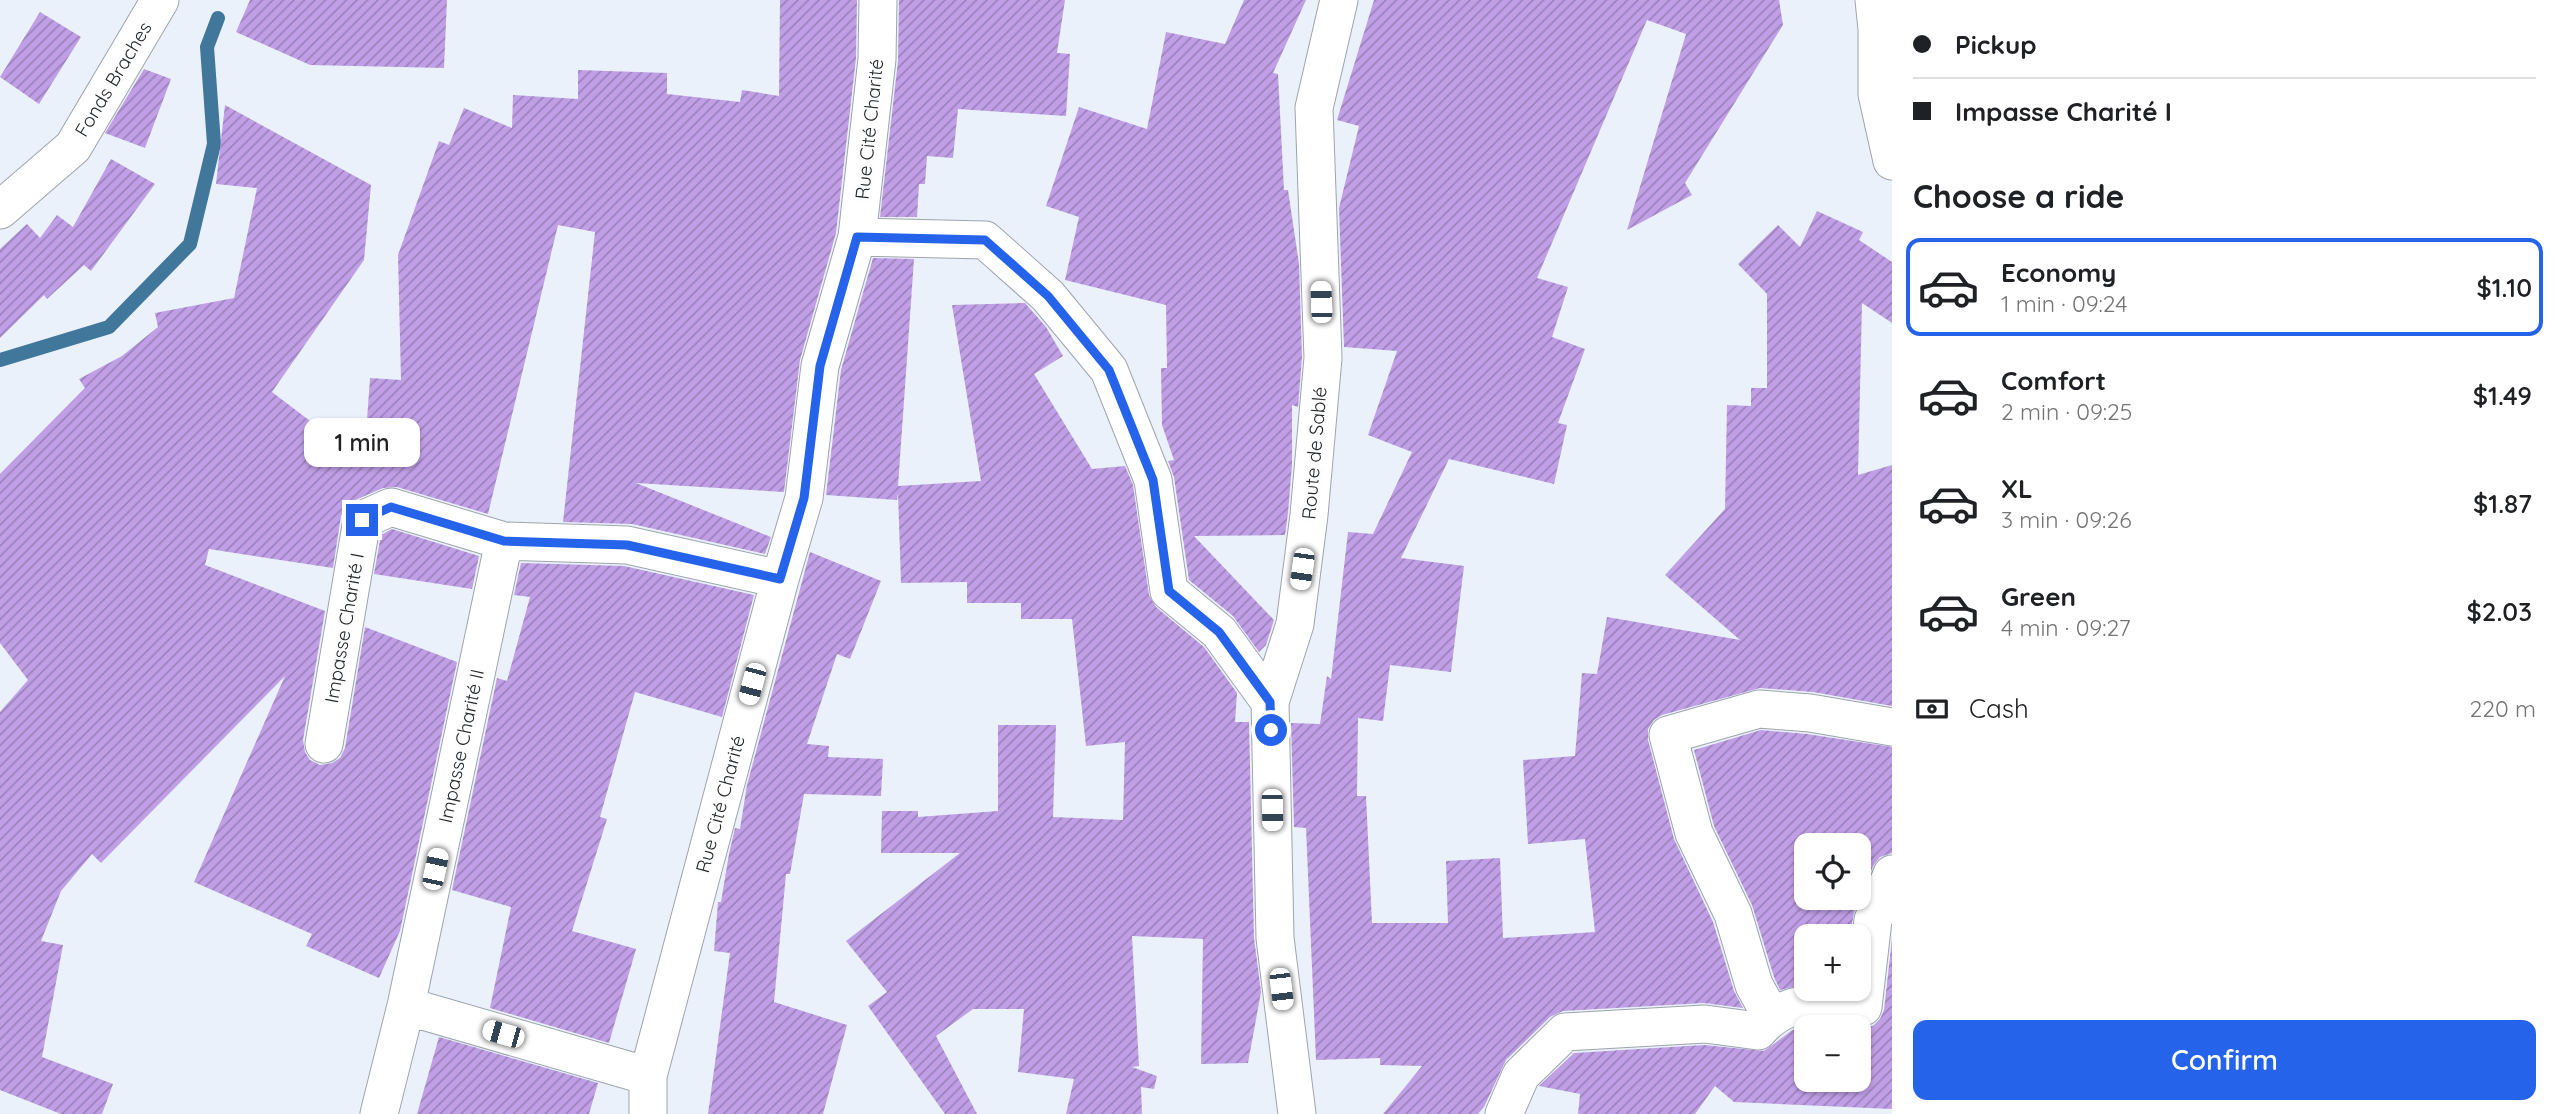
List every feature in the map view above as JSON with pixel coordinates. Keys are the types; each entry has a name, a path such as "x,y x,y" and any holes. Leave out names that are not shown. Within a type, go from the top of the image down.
{"street":[{"name":"Fonds Braches","path":"0,210 73,147 160,0"},
{"name":"Rue Cité Charité","path":"648,1114 648,1076 804,498 820,366 857,237 877,59 878,0"},
{"name":"Route de Sablé","path":"1297,1114 1275,939 1270,702 1295,624 1309,515 1323,358 1314,108 1339,0"},
{"path":"1874,0 1877,94 1892,161"},
{"path":"857,237 985,240 1048,296 1109,370 1153,480 1169,591 1219,632 1270,702"},
{"name":"Impasse Charité I","path":"324,744 362,520 391,507 504,541 627,545 780,579"},
{"name":"Impasse Charité II","path":"379,1114 406,1006 504,541"},
{"path":"1771,1016 1754,985 1733,914 1694,833 1668,735 1759,709 1810,713 1892,727"},
{"path":"1504,1114 1521,1075 1565,1032 1704,1024 1758,1031 1771,1016 1797,1004 1877,1009 1873,919 1892,874"},
{"path":"406,1006 648,1076"}],"building":[{"path":"250,0 447,0 444,68 310,65 236,32"},
{"path":"780,0 857,0 856,58 836,233 800,360 784,492 636,483 771,537 765,554 632,524 563,522 595,232 558,225 488,514 397,487 383,488 353,501 345,508 341,516 333,568 209,549 205,565 325,611 303,740 310,760 320,765 340,758 345,748 365,627 457,662 400,931 379,978 306,946 312,934 194,882 285,676 101,863 92,854 61,891 41,941 63,945 42,1057 113,1084 102,1114 61,1114 0,1090 0,712 28,680 0,643 0,474 85,388 79,379 122,356 158,327 155,313 234,298 257,188 216,184 225,105 371,185 364,260 272,392 364,462 370,378 401,380 398,255 439,141 449,145 464,108 512,128 513,95 578,99 578,70 667,73 667,94 740,102 742,90 779,96"},
{"path":"899,0 1065,0 1057,53 1070,54 1066,116 958,109 953,158 927,156 925,184 919,184 917,217 880,217 898,61"},
{"path":"1244,0 1306,0 1273,73 1278,74 1284,190 1288,190 1299,264 1302,357 1298,407 1292,405 1292,465 1285,535 1194,536 1274,620 1266,645 1259,652 1233,616 1189,580 1174,477 1168,461 1174,460 1162,425 1161,368 1167,368 1166,305 1065,280 1079,217 1046,206 1079,107 1147,129 1166,32 1225,44"},
{"path":"1374,0 1779,0 1783,25 1685,183 1692,195 1627,230 1686,34 1647,20 1537,278 1568,287 1552,337 1585,349 1558,423 1567,425 1554,484 1449,459 1401,558 1464,566 1451,672 1390,665 1383,721 1358,718 1357,796 1366,796 1372,923 1448,923 1446,861 1500,858 1503,938 1595,932 1585,839 1528,844 1523,760 1575,756 1582,673 1597,674 1607,617 1740,640 1665,575 1725,509 1727,405 1751,406 1751,388 1767,388 1767,294 1738,264 1778,225 1800,247 1817,211 1863,232 1859,240 1892,262 1892,323 1862,303 1858,475 1892,465 1892,706 1813,692 1760,688 1662,715 1654,720 1648,729 1648,740 1674,839 1713,922 1734,991 1743,1008 1704,1003 1563,1011 1550,1017 1506,1060 1484,1107 1478,1114 1383,1114 1422,1066 1380,1065 1380,1058 1316,1060 1306,828 1294,827 1291,723 1320,724 1327,676 1331,679 1348,532 1373,534 1412,452 1368,435 1397,351 1344,347 1339,208 1359,126 1337,120"},
{"path":"40,12 81,37 39,104 0,77"},
{"path":"144,69 171,79 145,148 105,133"},
{"path":"111,159 155,184 91,271 84,265 47,299 44,295 0,338 0,249 27,224 40,238 57,215 73,227"},
{"path":"873,258 914,259 898,486 981,481 952,305 1025,303 1046,327 1063,356 1034,374 1092,469 1125,466 1133,485 1149,595 1156,607 1204,647 1237,693 1235,722 1249,722 1254,938 1261,992 1248,1063 1201,1064 1203,939 1132,936 1139,1066 1132,1067 1157,1076 1154,1089 1141,1087 1142,1114 1066,1114 1074,1079 1018,1072 1024,1009 973,1009 936,1036 977,1114 945,1114 868,1006 887,992 846,941 960,853 881,853 882,811 918,811 918,817 998,811 998,725 1056,725 1053,817 1123,820 1125,742 1086,746 1072,619 1021,619 1021,603 967,603 967,582 901,583 898,493 897,500 826,495 841,370"},
{"path":"392,529 479,556 472,589 374,574 381,535"},
{"path":"810,552 881,581 850,659 837,654 807,744 829,746 828,757 883,759 881,796 804,794 790,874 786,874 774,1002 847,1025 823,1114 708,1114 730,953 714,951 718,902 721,902 735,828 740,829 747,785"},
{"path":"521,563 624,566 754,595 722,717 635,692 600,817 607,819 572,931 636,949 609,1043 490,1008 511,907 452,890 497,678 507,681 530,597 514,595"},
{"path":"1761,730 1892,747 1892,853 1880,857 1871,871 1871,833 1794,833 1794,910 1855,910 1852,924 1794,924 1794,987 1780,990 1752,905 1714,826 1694,750"},
{"path":"1892,939 1892,1109 1734,1102 1715,1086 1695,1114 1578,1114 1580,1094 1539,1086 1574,1053 1704,1045 1764,1051 1794,1030 1794,1092 1871,1092 1871,1026 1880,1019 1884,1010"},
{"path":"439,1037 598,1083 589,1114 417,1114"}],"waterway":[{"path":"0,360 109,327 190,244 214,144 207,47 218,18"}],"route":[{"path":"362,520 391,507 504,541 627,545 780,579 804,498 820,366 857,237 985,240 1048,296 1109,370 1153,480 1169,591 1219,632 1270,702 1271,730"}]}
